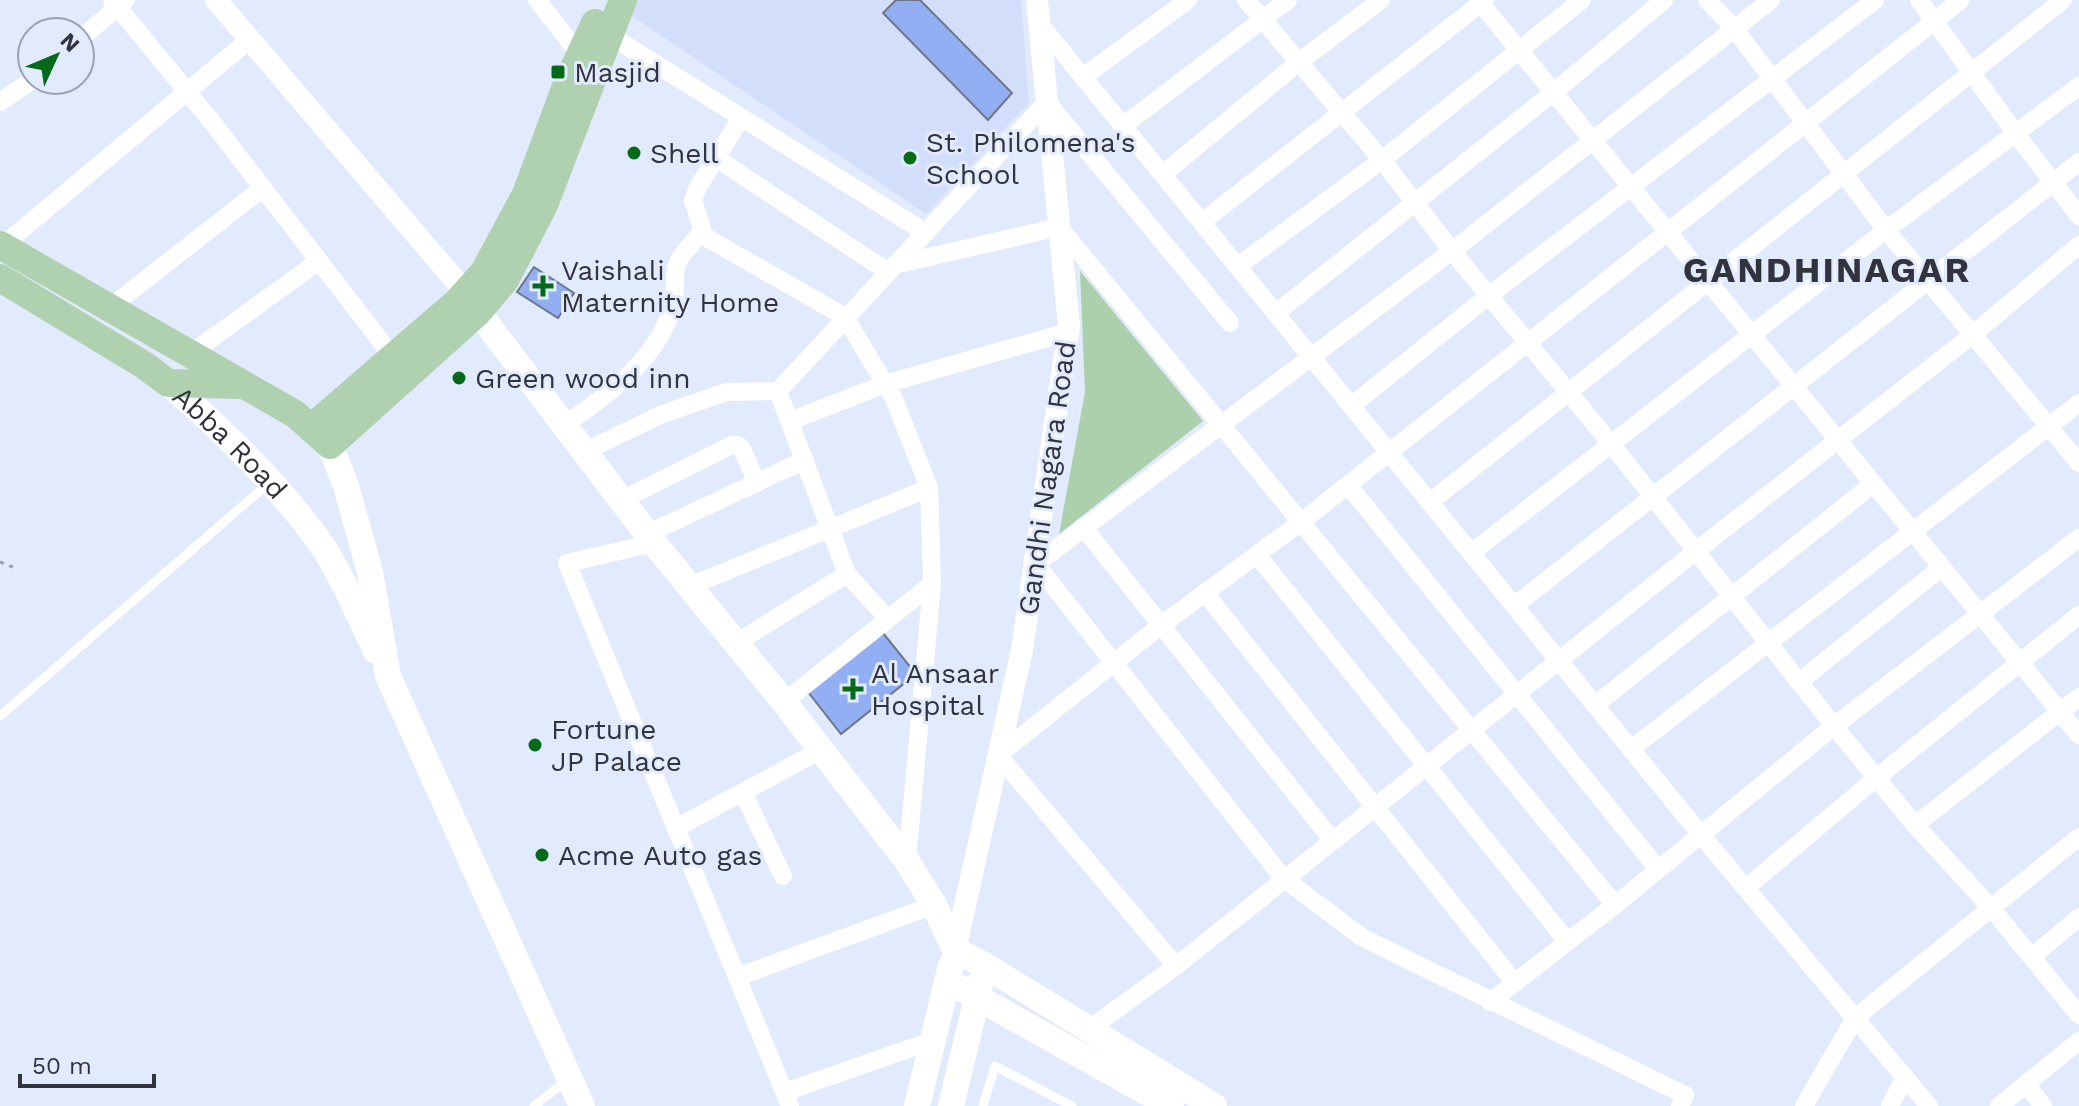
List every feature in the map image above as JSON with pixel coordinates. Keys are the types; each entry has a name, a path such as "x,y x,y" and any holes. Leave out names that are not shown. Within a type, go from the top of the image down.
{"main road":[{"path":"321,436 472,303 484,272 526,194 580,55 603,20 623,0"},
{"path":"321,436 393,357 505,280 544,205 603,20"},
{"path":"1,246 295,414 321,436"},
{"name":"Abba Road","path":"0,278 144,365 168,383 295,510 325,550 388,676 582,1106"},
{"path":"472,303 651,539 784,702 907,861 934,905 955,950 1214,1106"},
{"path":"168,383 245,386"},
{"name":"Abba Road","path":"321,436 346,486 370,572 388,676"},
{"path":"917,1106 955,950"},
{"path":"951,1106 975,997 986,966"},
{"path":"948,981 1171,1106"}],"street":[{"path":"216,0 472,303"},
{"path":"537,0 580,55"},
{"name":"Gandhi Nagara Road","path":"955,950 1022,650 1068,332 1037,0"},
{"path":"1083,77 1188,0"},
{"path":"1246,0 1382,160 1876,778 1992,909 2079,1015"},
{"path":"1123,126 1288,0"},
{"path":"1163,174 1299,62 1381,0"},
{"path":"1238,266 1382,160 1582,0"},
{"path":"1276,313 1554,92 1664,0"},
{"path":"1707,0 1734,28 1886,230 1971,336 2079,463"},
{"path":"1680,1106 1685,1095 1363,938 1283,878 1036,564 1452,251 1771,0"},
{"path":"1351,406 1489,296 1875,0"},
{"path":"1919,0 2079,216"},
{"path":"1176,966 998,755 1160,626 1301,522 1961,0"},
{"path":"1430,502 2063,0"},
{"path":"1202,222 1481,1 2079,735"},
{"path":"96,23 118,2 393,357"},
{"path":"603,20 741,118 926,233"},
{"path":"1039,23 1701,835 1929,1106"},
{"path":"1,246 249,40"},
{"path":"1471,553 1886,230 2079,86"},
{"path":"584,452 660,415 726,392 778,391 1047,102 1230,323"},
{"path":"564,425 607,395 651,349 663,330 674,301 677,264 700,234 701,223 693,201 697,189 741,118"},
{"path":"716,158 891,269 1059,227 1615,905"},
{"path":"1514,606 2079,162"},
{"path":"109,308 263,188"},
{"path":"700,234 845,317 894,399 929,488 932,584 907,861"},
{"path":"1088,1030 1176,966 1283,878 1971,336 2079,245"},
{"path":"190,354 319,261"},
{"path":"790,421 885,384 1068,332"},
{"path":"778,391 847,574 888,619"},
{"path":"1631,749 2079,403"},
{"path":"621,500 732,445 742,449 757,483"},
{"path":"805,460 651,539 567,563 788,1099 934,1040"},
{"path":"1595,705 1873,484"},
{"path":"1348,485 1658,869"},
{"path":"690,586 929,488"},
{"path":"1083,527 1333,841"},
{"path":"1490,1002 1615,905 1834,726 2079,538"},
{"path":"1257,555 1567,941"},
{"path":"1799,682 1942,567"},
{"path":"736,643 847,574"},
{"path":"784,702 932,584"},
{"path":"1205,593 1514,982"},
{"path":"1746,888 1876,778 2079,615"},
{"path":"1915,825 2079,697"},
{"path":"676,828 821,750"},
{"path":"743,793 783,876"},
{"path":"1804,1106 1855,1017 2079,837"},
{"path":"737,977 934,905"},
{"path":"2032,957 2079,917"},
{"path":"1999,1106 2079,1041"},
{"path":"1890,1106 1905,1077"},
{"path":"2026,1084 2043,1106"}],"lane":[{"path":"0,716 269,483"},
{"path":"983,1106 995,1066 1072,1106"},
{"path":"534,1106 571,1077"}],"path":[{"path":"0,562 15,568"}],"shaded area":[{"name":"St. Philomena's School","path":"629,0 1021,0 1029,103 926,214 624,11"}],"green space":[{"path":"1080,271 1203,421 1059,534 1085,392"}],"building":[{"path":"896,0 920,0 1012,93 988,120 883,13"},
{"path":"534,267 574,293 558,318 517,292"},
{"path":"883,633 916,674 841,734 808,692"}],"place":[{"name":"Masjid","path":"558,72"},
{"name":"Shell","path":"634,153"},
{"name":"St. Philomena's School","path":"910,158"},
{"name":"Vaishali Maternity Home","path":"543,286"},
{"name":"Green wood inn","path":"459,378"},
{"name":"Al Ansaar Hospital","path":"853,689"},
{"name":"Fortune JP Palace","path":"535,745"},
{"name":"Acme Auto gas","path":"542,855"}],"district":[{"name":"GANDHINAGAR","path":"1827,270"}]}
